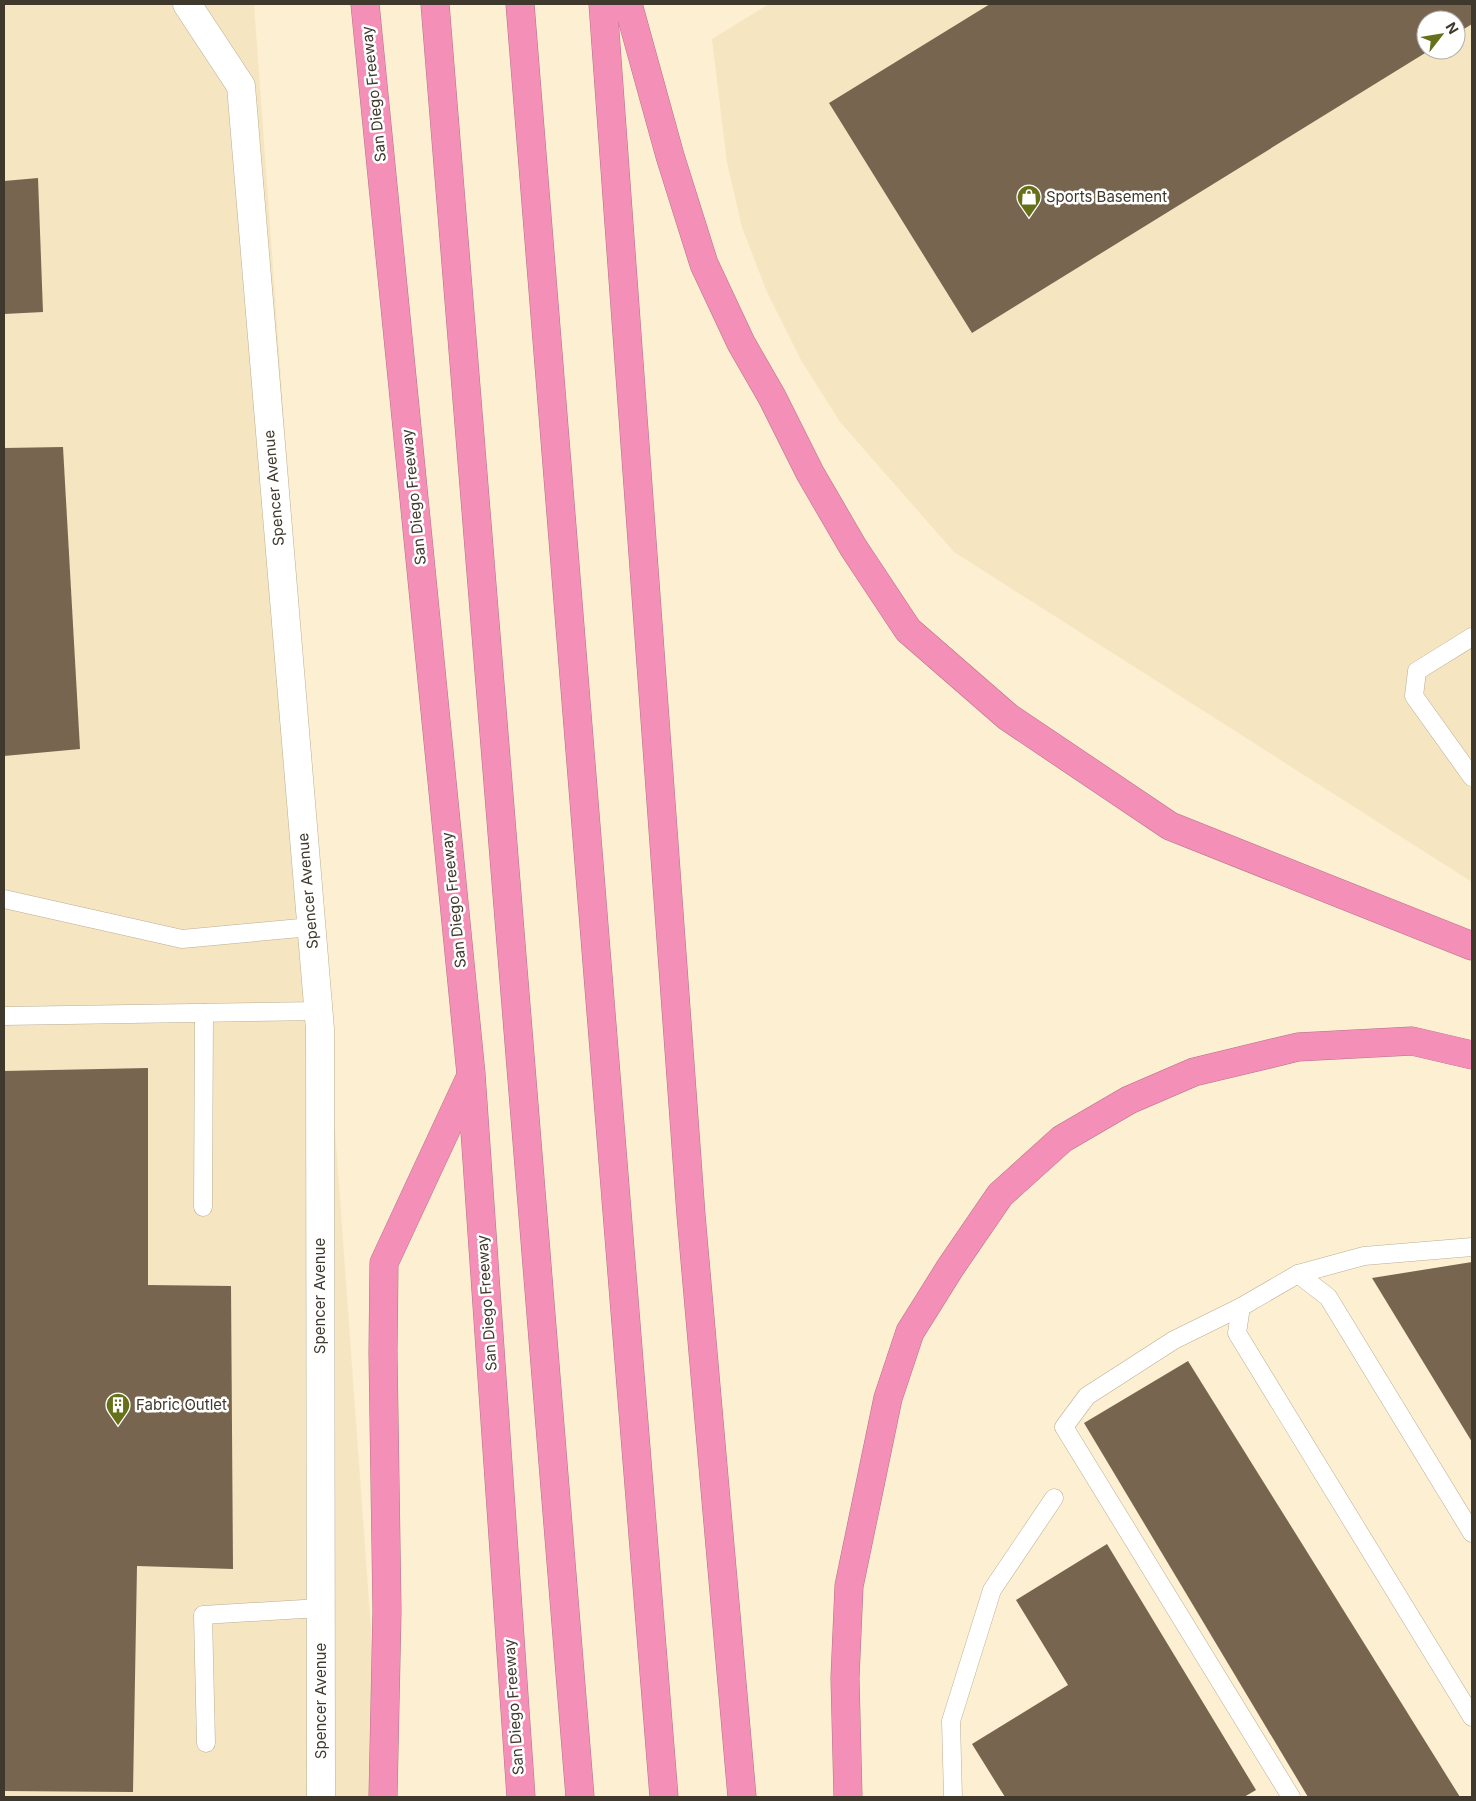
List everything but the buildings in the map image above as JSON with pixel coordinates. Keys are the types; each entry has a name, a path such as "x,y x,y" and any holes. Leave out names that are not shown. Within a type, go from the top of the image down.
{"highway":[{"name":"San Diego Freeway","path":"365,4 471,1074 521,1797"},
{"path":"435,4 580,1797"},
{"path":"520,4 664,1797"},
{"path":"603,4 691,1215 742,1797"},
{"path":"628,4 670,156 704,264 741,343 772,397 810,473 853,547 908,630 1008,718 1170,826 1472,946"},
{"path":"848,1797 845,1678 849,1586 888,1398 910,1332 950,1268 1000,1195 1062,1139 1129,1100 1194,1072 1298,1046 1412,1041 1472,1054"},
{"path":"383,1797 387,1611 383,1353 384,1263 471,1074"}],"street":[{"name":"Spencer Avenue","path":"187,4 241,86 318,1011 321,1797"}],"lane":[{"path":"1472,637 1417,671 1414,696 1472,776"},
{"path":"4,899 182,939 311,927"},
{"path":"4,1016 318,1011"},
{"path":"203,1207 204,1013"},
{"path":"1291,1797 1064,1427 1087,1396 1174,1340 1240,1307 1298,1274 1364,1256 1472,1246"},
{"path":"1298,1274 1328,1297 1472,1533"},
{"path":"1240,1307 1237,1333 1472,1717"},
{"path":"954,1797 951,1721 992,1590 1054,1498"},
{"path":"206,1743 203,1615 320,1608"}],"shaded area":[{"path":"4,4 254,4 383,1797 4,1797"},
{"path":"769,4 1472,4 1472,882 954,552 840,422 801,360 766,290 742,227 727,163 712,39"}],"place":[{"name":"Sports Basement","path":"1029,218"},
{"name":"Fabric Outlet","path":"118,1426"}]}
